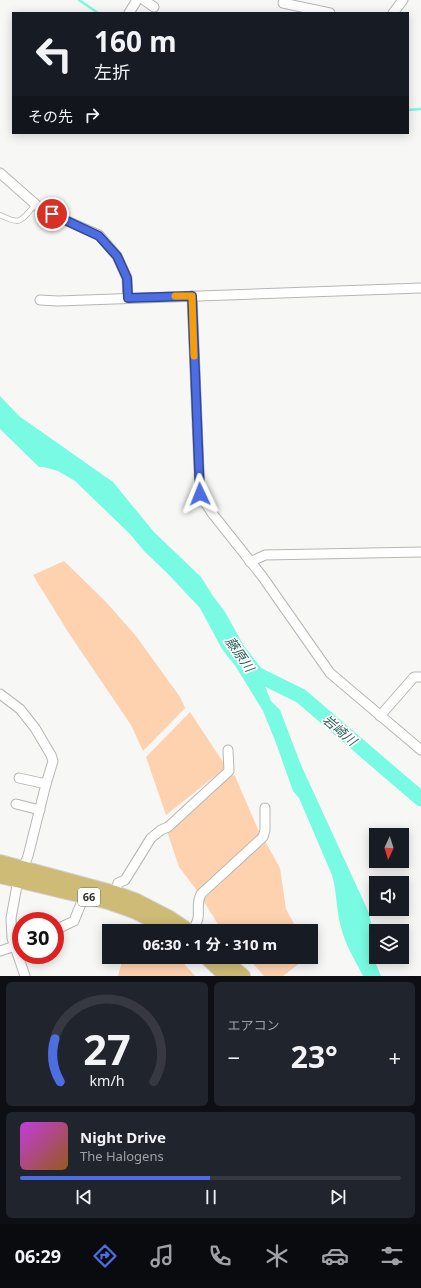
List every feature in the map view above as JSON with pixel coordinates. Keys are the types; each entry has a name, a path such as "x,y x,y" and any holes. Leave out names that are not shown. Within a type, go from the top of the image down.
{"main road":[{"name":"66","path":"0,862 21,874 136,912 159,924"},
{"name":"66","path":"0,876 21,874 115,893 135,900 179,924"},
{"path":"213,964 226,976"},
{"path":"228,964 243,976"}],"street":[{"path":"130,12 137,0"},
{"path":"144,0 154,7"},
{"path":"284,0 283,3 325,12"},
{"path":"394,12 403,0"},
{"path":"0,173 42,210 99,236 117,256 127,278 128,298"},
{"path":"40,300 54,301 421,288"},
{"path":"192,296 200,494 212,514 262,576 330,673 421,750"},
{"path":"250,562 265,555 421,552"},
{"path":"380,716 414,677 421,677"},
{"path":"0,694 20,709 35,728 51,755 53,763 46,784 28,856 21,874 12,912"},
{"path":"115,893 118,883 124,880 151,838 161,830 168,827 229,771 228,750"},
{"path":"20,778 46,784"},
{"path":"16,804 40,810"},
{"path":"197,924 199,917 198,902 201,894 263,837 265,830 264,808"},
{"path":"64,926 74,921 84,896"},
{"path":"12,914 12,935"},
{"path":"0,951 12,947"},
{"path":"22,964 25,976"}],"lane":[{"path":"0,215 13,221 21,220 36,204"}],"shaded area":[{"path":"64,561 106,602 136,636 180,697 185,708 143,751 131,725 68,632 33,575"},
{"path":"190,712 225,765 224,769 166,815 146,757"},
{"path":"227,773 235,776 260,834 198,892 179,867 167,831"},
{"path":"265,841 280,868 286,909 294,924 218,924 203,900"},
{"path":"121,964 184,964 195,976 118,976"},
{"path":"253,964 299,964 283,976 264,976"}],"water":[{"name":"藤原川","path":"0,396 19,416 113,482 154,532 201,577 225,612 244,646 262,669 263,682 271,701 280,710 301,765 369,913 371,924 369,924 369,964 376,964 381,976 363,976 350,952 339,921 332,875 299,798 293,791 263,711 236,667 222,649 200,608 144,551 130,534 75,481 58,471 39,467 0,429"}],"waterway":[{"path":"79,0 97,12"},
{"path":"409,110 421,109"},
{"name":"岩崎川","path":"252,672 301,696 421,799"}],"slow traffic":[{"path":"175,296 192,296 194,356"}],"route":[{"path":"52,214 99,236 117,256 127,278 128,298 192,296 200,494"}]}
